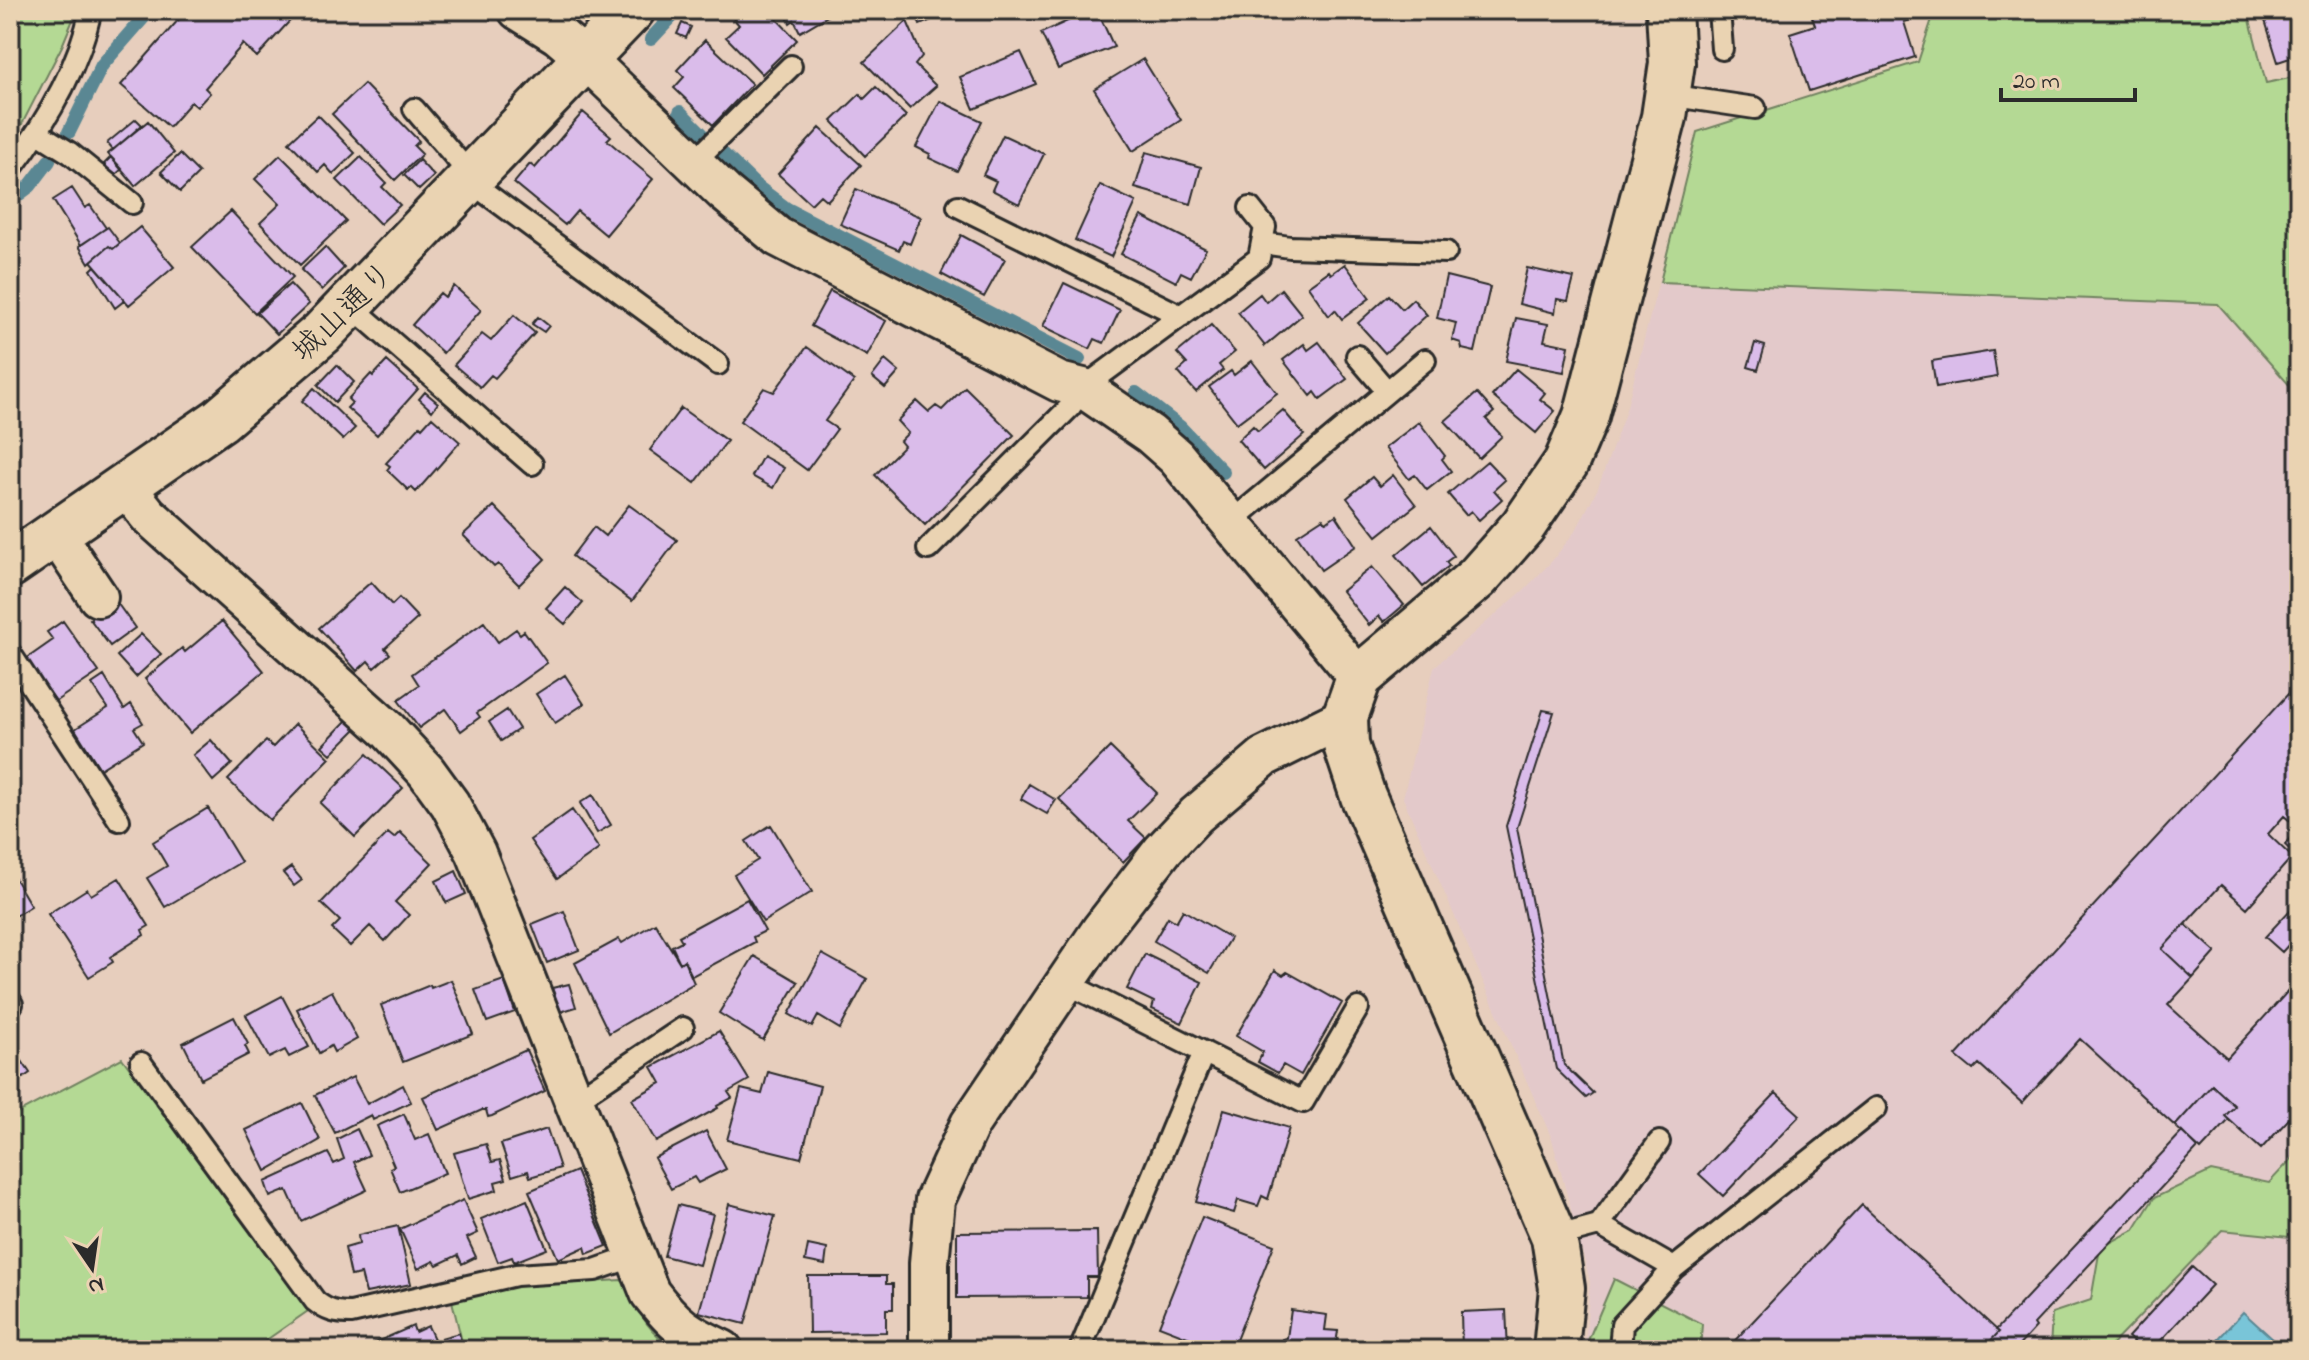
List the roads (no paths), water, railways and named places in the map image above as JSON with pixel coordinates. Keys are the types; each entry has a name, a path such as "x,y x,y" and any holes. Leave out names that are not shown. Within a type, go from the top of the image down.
{"street":[{"path":"518,10 558,35 585,58 693,163 778,237 1059,382 1083,388 1150,434 1176,457 1231,522 1352,698 1346,745 1363,796 1554,1237 1562,1288 1556,1350"},
{"name":"城山通り","path":"10,565 126,487 227,414 276,374 350,305 632,10"},
{"path":"929,1350 929,1263 935,1200 970,1124 1138,881 1196,815 1264,757 1352,698 1477,578 1523,526 1566,463 1586,416 1668,95 1672,63 1669,10"},
{"path":"126,487 148,515 388,730 426,771 450,804 476,853 650,1293 688,1333 723,1350"},
{"path":"56,534 98,597"}],"lane":[{"path":"10,170 38,133 77,55 91,10"},
{"path":"1719,10 1722,49"},
{"path":"693,163 791,66"},
{"path":"1668,95 1755,108"},
{"path":"414,109 487,194 718,364"},
{"path":"38,133 70,153 132,203"},
{"path":"958,206 1181,316"},
{"path":"928,549 1070,407 1083,388 1259,258 1265,227 1250,208"},
{"path":"1262,243 1290,247 1446,252"},
{"path":"350,305 532,464"},
{"path":"1357,356 1387,391"},
{"path":"1231,522 1425,360"},
{"path":"10,653 119,820"},
{"path":"1066,983 1303,1102 1358,1008"},
{"path":"574,1101 683,1028"},
{"path":"1080,1350 1204,1052"},
{"path":"141,1063 315,1301 325,1309 351,1313 516,1275 595,1270 635,1256"},
{"path":"1620,1350 1622,1325 1674,1268 1876,1108"},
{"path":"1554,1237 1599,1225 1659,1142"},
{"path":"1599,1225 1674,1268"}],"water":[{"path":"2243,1312 2285,1350 2208,1350"}],"waterway":[{"path":"69,132 102,65 150,10"},
{"path":"651,39 678,10"},
{"path":"680,112 702,134"},
{"path":"723,154 755,185 787,209 1079,359"},
{"path":"10,201 30,186 49,161"},
{"path":"1136,393 1180,427 1223,472"}]}
